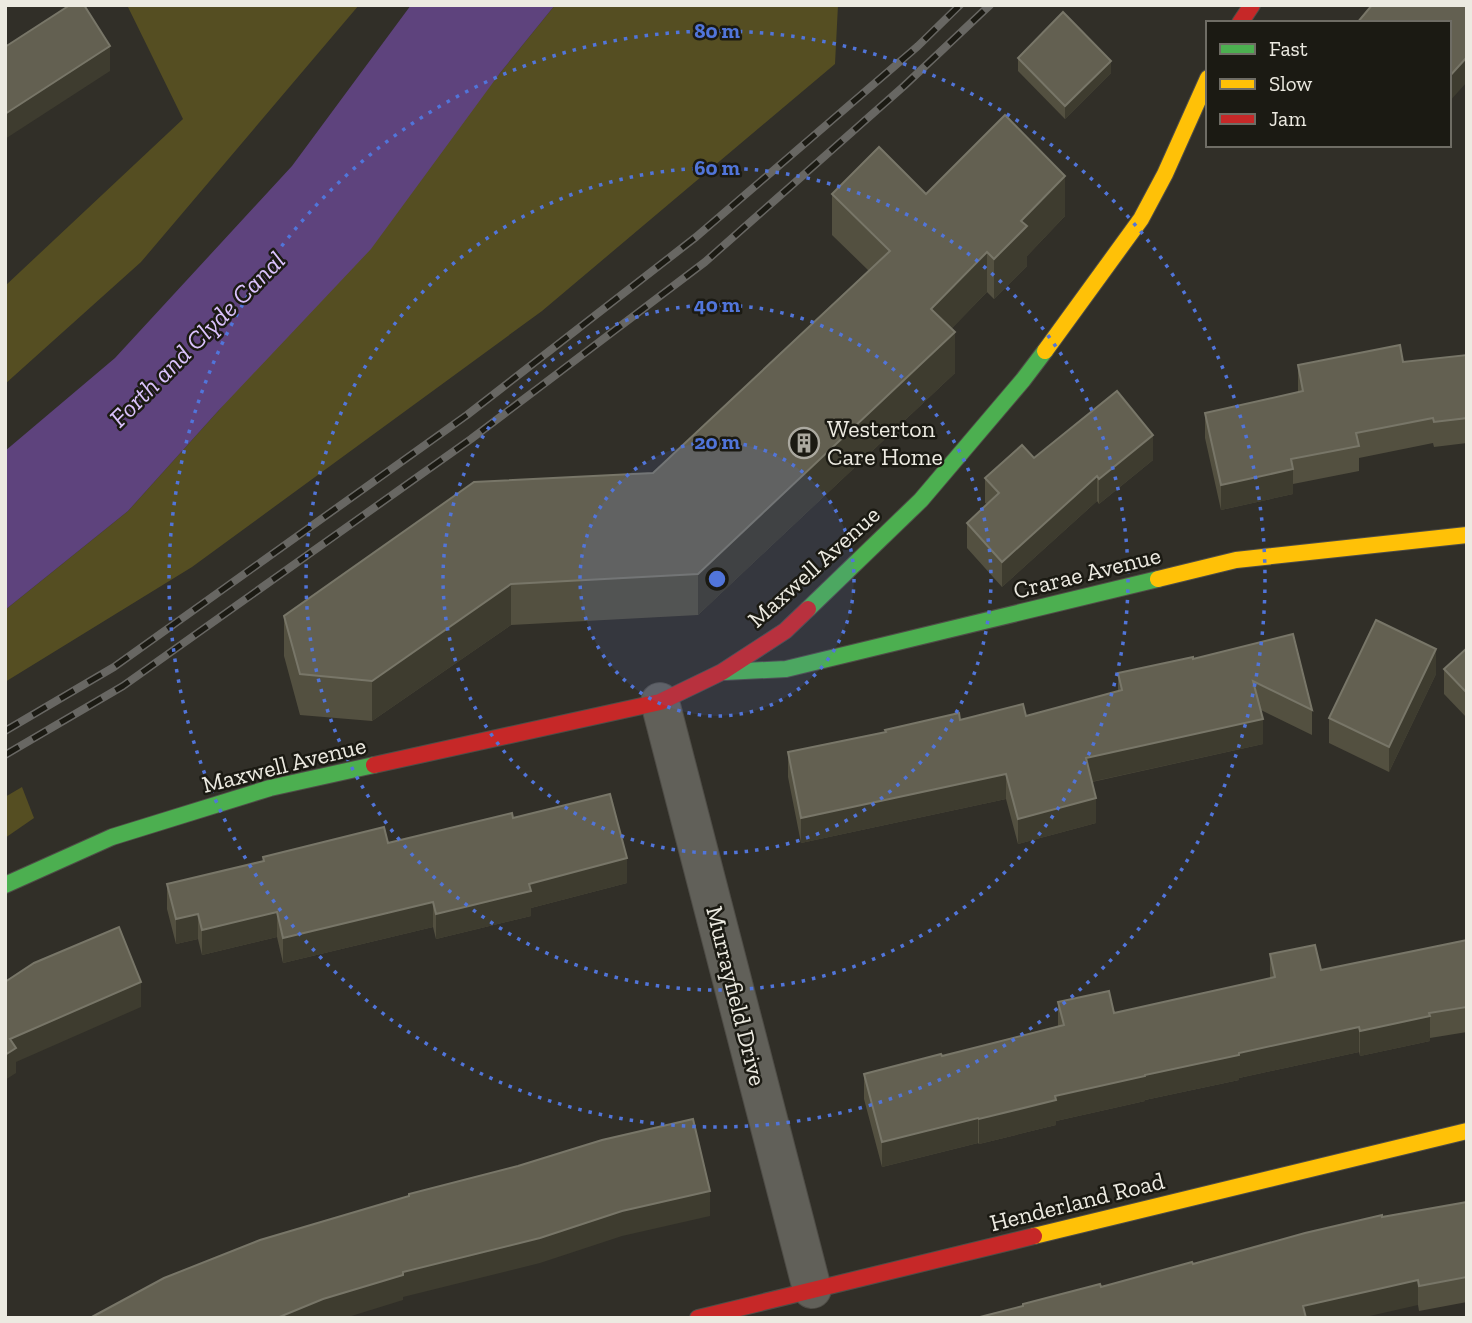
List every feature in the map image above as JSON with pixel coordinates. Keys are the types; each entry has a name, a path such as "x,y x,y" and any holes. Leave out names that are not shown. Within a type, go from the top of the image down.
{"street":[{"path":"1241,21 1252,5"},
{"name":"Maxwell Avenue","path":"5,885 112,837 270,788 660,702 722,672 785,631 921,500 1023,380 1141,219 1166,174 1206,83"},
{"name":"Crarae Avenue","path":"722,672 786,669 1236,560 1467,535"},
{"name":"Murrayfield Drive","path":"660,702 812,1289"},
{"name":"Henderland Road","path":"698,1318 1467,1131"}],"shaded area":[{"path":"127,5 359,5 141,262 5,384 5,286 183,119"},
{"path":"555,5 838,5 835,64 542,311 192,567 5,682 5,610 128,511 219,410"},
{"path":"22,787 34,818 5,838 5,797"}],"water":[{"name":"Forth and Clyde Canal","path":"411,5 555,5 500,73 371,249 128,511 5,610 5,451 115,358 292,166"}],"building":[{"path":"70,5 84,5 110,46 5,114 5,47"},
{"path":"1372,5 1467,5 1467,57 1451,75 1451,21 1359,21"},
{"path":"1063,12 1111,61 1065,106 1018,58"},
{"path":"1005,115 1065,176 1021,221 1027,226 994,259 987,252 931,309 955,332 698,574 511,584 372,681 300,674 284,616 474,482 653,473 890,251 832,194 879,147 926,194"},
{"path":"1400,345 1403,362 1467,355 1467,418 1434,422 1433,418 1356,433 1359,446 1291,459 1293,469 1221,485 1205,413 1303,391 1298,365"},
{"path":"1117,391 1153,435 1099,479 1097,476 1002,562 967,523 999,493 985,478 1022,445 1034,458"},
{"path":"1376,620 1436,649 1389,747 1329,718"},
{"path":"1293,634 1312,710 1253,681 1263,719 1086,758 1096,798 1018,819 1006,774 801,818 788,752 886,732 885,730 959,713 960,720 1023,704 1026,716 1122,690 1118,673 1193,659"},
{"path":"1467,648 1467,693 1444,669"},
{"path":"610,794 627,858 529,884 531,891 436,914 433,902 283,938 277,912 202,930 198,914 176,919 167,884 264,861 263,857 384,827 388,843 512,813 513,818"},
{"path":"119,927 141,982 10,1039 16,1048 5,1055 5,982 34,963"},
{"path":"1467,940 1467,1007 1429,1013 1430,1016 1360,1031 1359,1027 1239,1053 1055,1096 1056,1100 882,1142 864,1074 1064,1025 1058,1002 1109,991 1114,1013 1275,977 1270,954 1315,945 1321,970"},
{"path":"693,1119 710,1191 622,1211 540,1238 403,1272 403,1275 323,1299 277,1318 90,1318 164,1278 260,1240 409,1194 518,1166 602,1140"},
{"path":"1467,1202 1467,1277 1419,1286 1418,1280 1303,1306 1306,1318 976,1318 1305,1233 1382,1215"}],"railway":[{"path":"5,731 114,667 467,415 696,237 918,46 960,5"},
{"path":"5,755 123,686 471,439 705,262 904,86 990,5"}],"traffic: fast":[{"path":"808,609 921,500 1045,351"},
{"path":"724,672 786,669 1158,579"},
{"path":"5,885 112,837 270,788 374,765"}],"traffic: slow":[{"path":"1045,351 1141,219 1165,174 1206,82"},
{"path":"1158,579 1236,560 1467,535"},
{"path":"1034,1236 1467,1131"}],"traffic: jam":[{"path":"1241,21 1252,5"},
{"path":"374,765 660,702 722,672 785,631 808,609"},
{"path":"698,1318 1034,1236"}],"place":[{"name":"Westerton Care Home","path":"804,443"}]}
